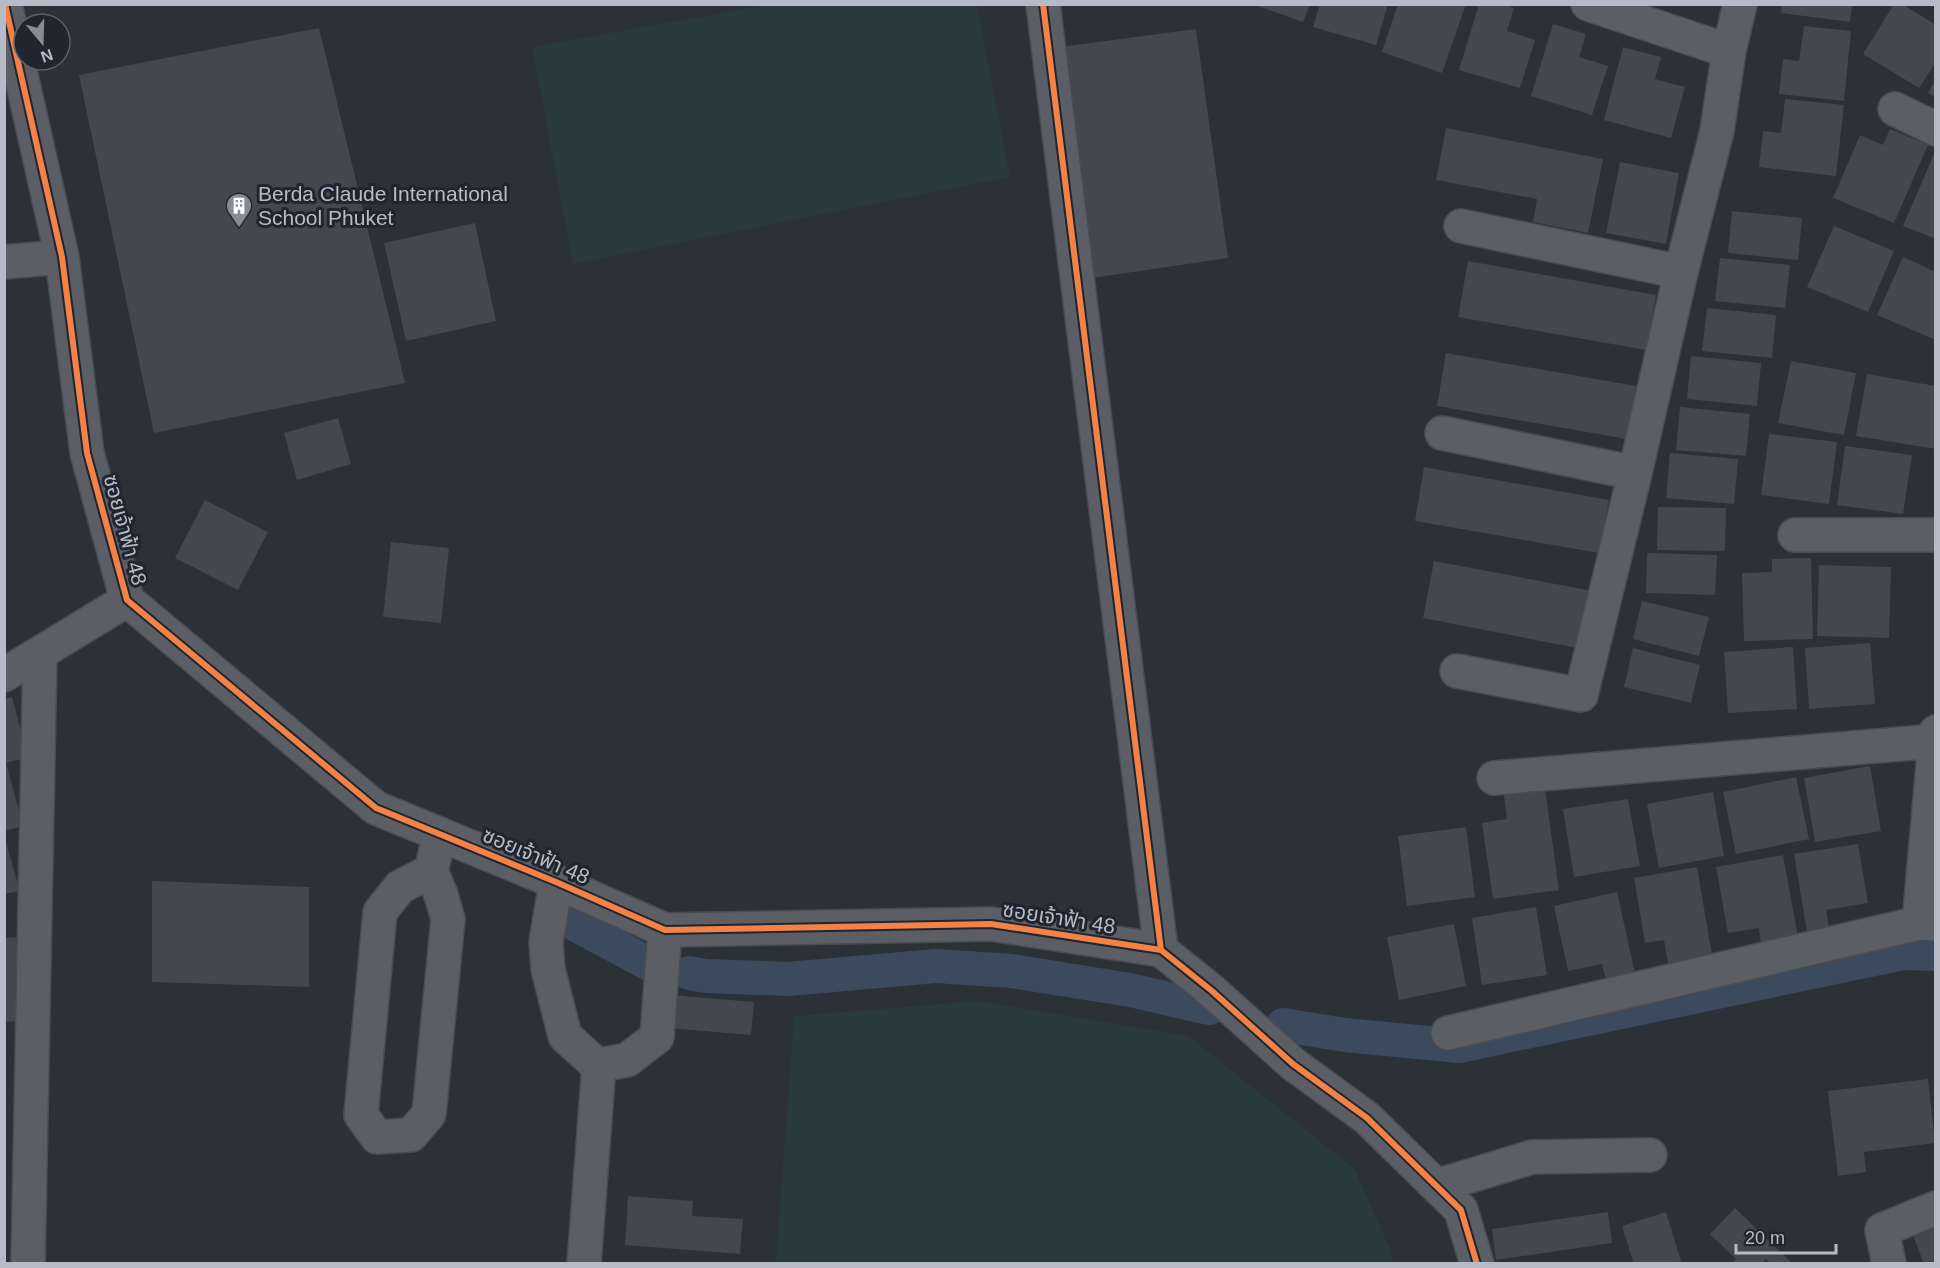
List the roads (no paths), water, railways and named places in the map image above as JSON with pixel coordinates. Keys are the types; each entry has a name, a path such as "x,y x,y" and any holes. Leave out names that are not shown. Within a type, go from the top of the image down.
{"street":[{"name":"ซอยเจ้าฟ้า 48","path":"5,4 62,257 87,453 128,600 376,808 556,882 665,930 991,924 1161,950 1212,990 1293,1064 1367,1118 1437,1186 1461,1210 1477,1263"},
{"path":"1043,4 1161,950"},
{"path":"1588,4 1729,51"},
{"path":"1457,671 1581,695 1717,131 1729,51 1740,4"},
{"path":"1895,109 1935,129"},
{"path":"1461,226 1681,273"},
{"path":"4,261 62,257"},
{"path":"1442,433 1635,473"},
{"path":"1795,535 1935,536"},
{"path":"4,675 128,600"},
{"path":"28,1263 40,653"},
{"path":"1448,1033 1927,924 1935,738 1494,778"},
{"path":"430,871 400,887 380,912 361,1115 377,1137 411,1135 429,1114 448,919 430,871 440,834"},
{"path":"556,882 546,942 548,969 565,1036 599,1067"},
{"path":"599,1067 627,1060 657,1037 665,930"},
{"path":"584,1263 599,1067"},
{"path":"1437,1186 1532,1157 1650,1155"},
{"path":"1890,1263 1882,1230 1935,1208"}],"waterway":[{"path":"567,920 651,965"},
{"path":"1283,1025 1345,1035 1459,1046 1903,953 1936,954"},
{"path":"689,973 706,976 788,979 936,966 1011,971 1130,990 1209,1008"}],"place":[{"name":"Berda Claude International School Phuket","path":"239,229"}]}
